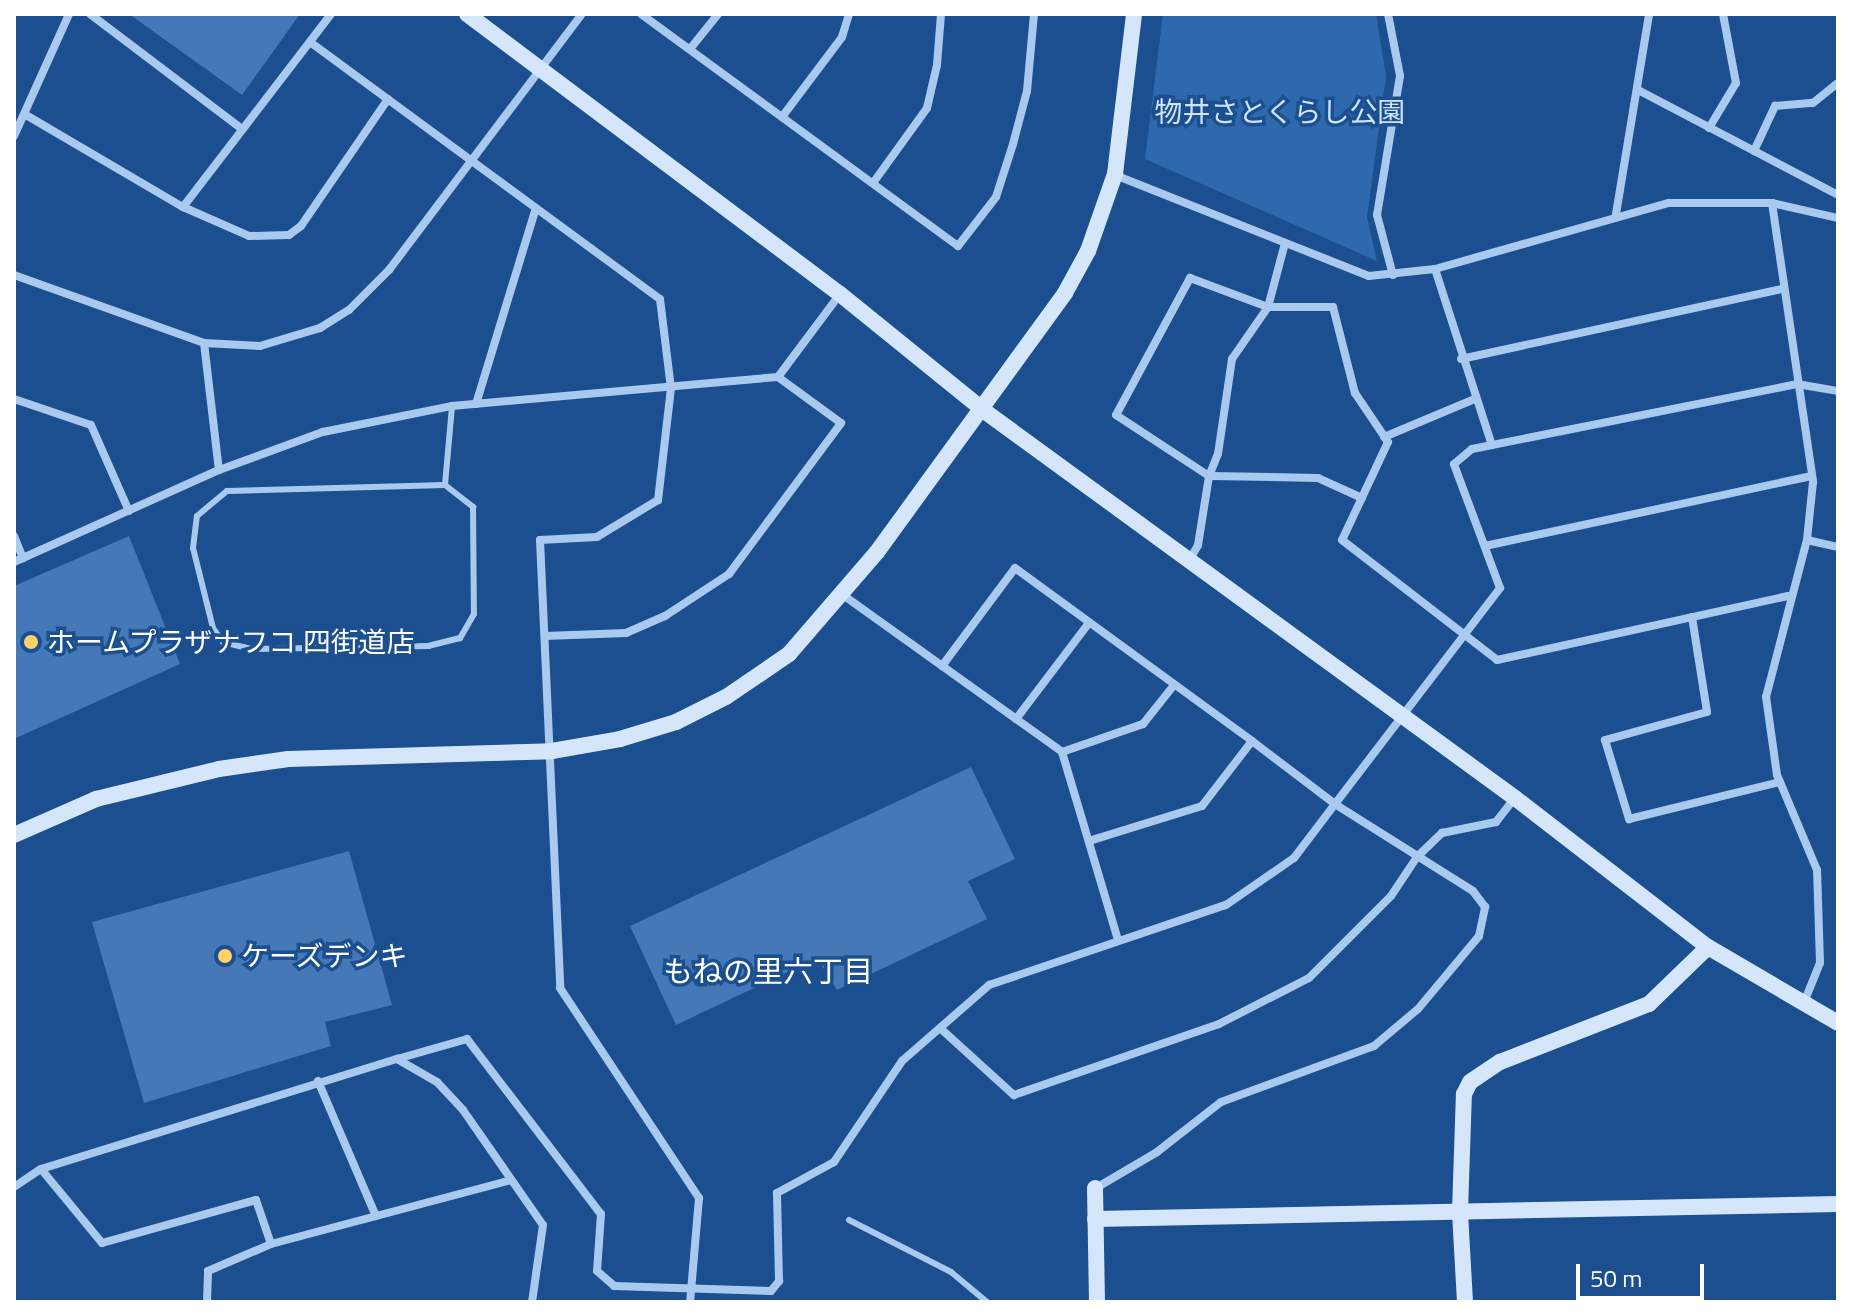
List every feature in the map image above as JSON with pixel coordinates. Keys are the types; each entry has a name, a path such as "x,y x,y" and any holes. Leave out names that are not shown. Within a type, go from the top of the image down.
{"street":[{"path":"14,136 69,14"},
{"path":"90,14 242,129"},
{"path":"183,207 331,14"},
{"path":"467,14 840,294 983,410 1515,798 1708,947 1838,1023"},
{"path":"14,275 204,343 260,346 288,341 349,310 389,270 473,163 582,14"},
{"path":"641,14 958,246 996,197 1027,91 1034,14"},
{"path":"690,49 718,14"},
{"path":"782,117 842,37 849,14"},
{"path":"873,183 927,108 937,65 941,14"},
{"path":"14,835 96,799 219,769 288,759 552,751 662,726 726,697 789,654 843,595 983,410 1065,293 1088,251 1115,174 1134,14"},
{"path":"1388,14 1400,76 1377,215 1393,275"},
{"path":"1616,214 1649,14"},
{"path":"1709,128 1736,83 1723,14"},
{"path":"310,42 660,299 671,388 658,500 597,537 540,540 552,751 560,988 699,1198 690,1302"},
{"path":"1754,151 1775,106 1813,103 1838,83"},
{"path":"1638,90 1838,195"},
{"path":"26,115 183,207 249,236 289,235 301,226 388,99"},
{"path":"1115,174 1369,276 1435,269 1616,214 1708,199 1772,203 1838,218"},
{"path":"1772,203 1812,476 1807,540 1788,596 1766,697 1780,782 1817,870 1820,963 1803,1005"},
{"path":"476,404 536,208"},
{"path":"1190,559 1198,545 1209,476 1218,454 1232,359 1268,307 1285,243"},
{"path":"1435,269 1461,359 1492,445"},
{"path":"1362,498 1318,478 1209,476 1116,415 1190,278 1268,307 1333,307 1355,393 1388,442 1362,498 1342,540 1497,660 1788,596"},
{"path":"1461,359 1783,289"},
{"path":"778,377 840,294"},
{"path":"204,343 219,470"},
{"path":"14,536 19,560 219,470 323,432 452,406 778,377 841,423 729,574 665,616 626,633 545,636"},
{"path":"14,1187 41,1169 318,1081 467,1039 601,1214 597,1271 614,1286 771,1291 779,1281 777,1193 834,1162 902,1061 989,985 1226,905 1294,858 1468,637 1500,588 1454,464 1472,449 1797,384 1838,391"},
{"path":"14,399 91,425 129,511"},
{"path":"1384,437 1475,399"},
{"path":"1485,546 1812,476"},
{"path":"1807,540 1838,547"},
{"path":"942,666 1015,568 1335,804 1473,891 1485,907 1479,936 1418,1009 1374,1046 1221,1102 1157,1152 1095,1188 1097,1302"},
{"path":"843,595 1062,752 1118,940"},
{"path":"1692,617 1707,712 1605,740 1629,819 1780,782"},
{"path":"1016,719 1089,623"},
{"path":"1062,752 1143,724 1174,685"},
{"path":"1089,841 1202,806 1252,741"},
{"path":"940,1028 1014,1095 1219,1024 1309,978 1391,896 1417,857 1442,833 1496,822 1515,798"},
{"path":"1465,1302 1460,1212 1464,1094 1470,1082 1500,1062 1649,1004 1708,947"},
{"path":"397,1059 437,1082 463,1110 508,1181 543,1225 532,1302"},
{"path":"318,1081 376,1216"},
{"path":"41,1169 102,1243 256,1200 271,1244"},
{"path":"207,1302 208,1271 271,1244 508,1181"},
{"path":"1095,1219 1838,1204"}],"lane":[{"path":"445,485 452,406"},
{"path":"445,485 473,507 474,614 460,638 429,646 251,649 223,642 213,628 193,548 197,516 227,491 445,485"},
{"path":"849,1220 951,1272 987,1302"}],"green space":[{"name":"物井さとくらし公園","path":"1163,14 1376,14 1386,76 1367,217 1377,261 1145,159"}],"building":[{"path":"129,14 300,14 242,95"},
{"path":"129,536 180,664 14,739 14,586"},
{"path":"971,767 1015,859 968,881 987,919 837,990 817,958 676,1025 630,926"},
{"path":"349,851 392,1005 325,1022 331,1046 144,1103 92,922"}],"place":[{"name":"ホームプラザナフコ 四街道店","path":"31,642"},
{"name":"ケーズデンキ","path":"225,956"}],"district":[{"name":"もねの里六丁目","path":"768,971"}]}
